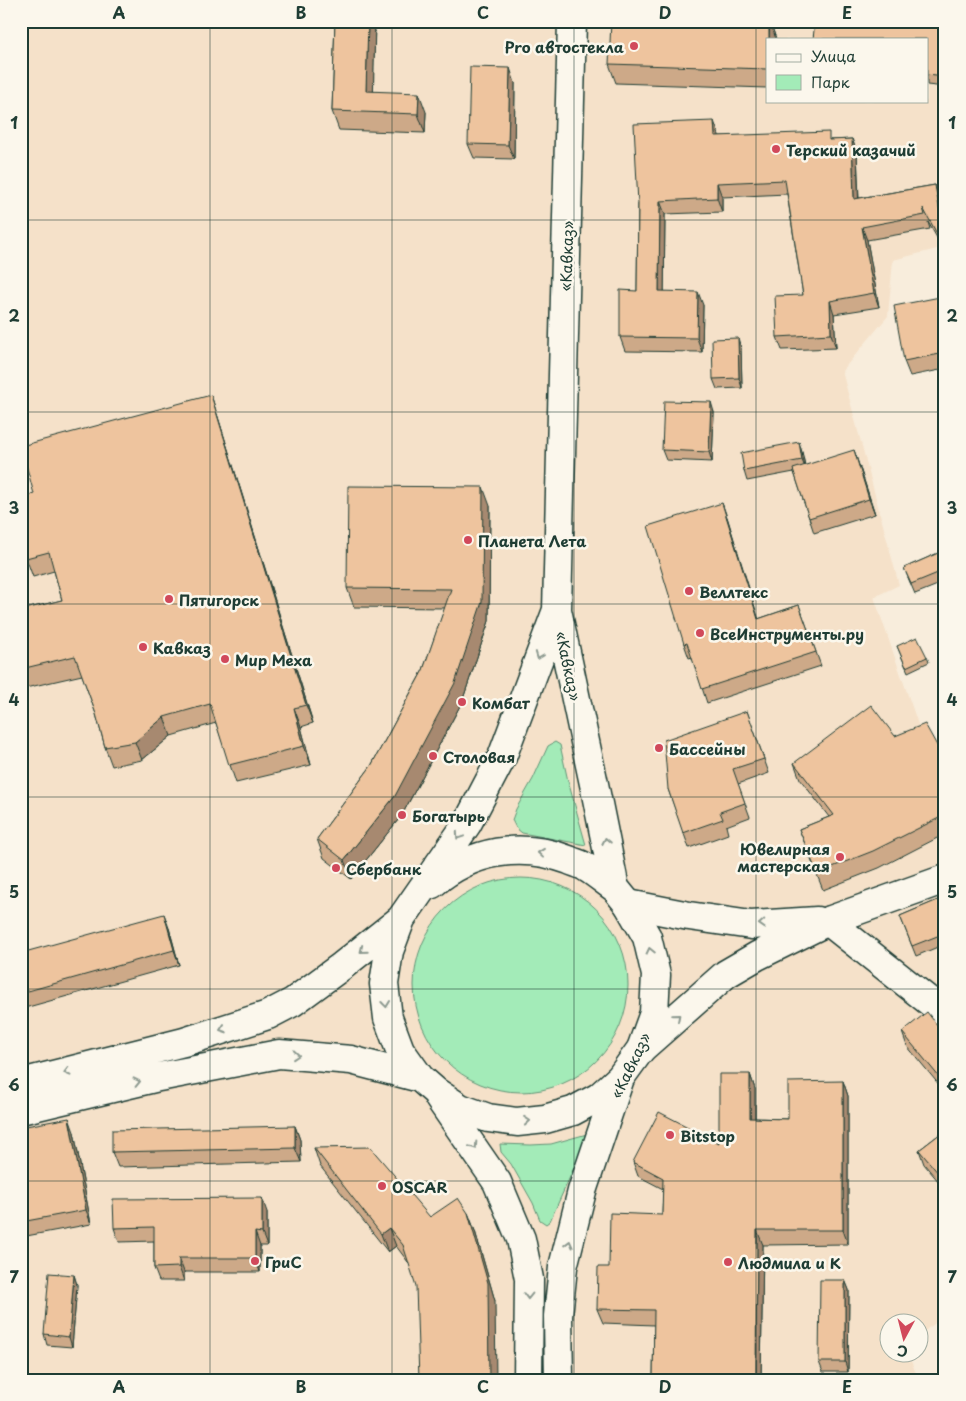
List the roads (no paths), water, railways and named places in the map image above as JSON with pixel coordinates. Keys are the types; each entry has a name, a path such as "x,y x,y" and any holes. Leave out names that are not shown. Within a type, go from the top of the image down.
{"main road":[{"name":"«Кавказ»","path":"559,1380 558,1316 563,1267 582,1191 620,1078 641,1049 654,1013 656,975 647,937 622,896 557,610 572,21"},
{"name":"«Кавказ»","path":"528,1380 529,1278 521,1238 497,1182 428,1085 400,1050 388,1018 384,984 389,951 401,919 467,824 502,757 557,610"},
{"path":"420,894 447,871 480,856 516,850 552,854 586,867 622,896 689,916 751,925 828,920 934,1005 945,1016"},
{"path":"641,1049 726,974 757,956 828,920 945,880"},
{"path":"21,1083 184,1042 268,1015 293,1002 321,982 401,919"},
{"path":"21,1110 159,1077 279,1054 351,1060 428,1085 460,1108 488,1118 516,1122 545,1119 573,1111 599,1097 620,1078"}],"place":[{"name":"Pro автостекла","path":"634,46"},
{"name":"Терский казачий","path":"776,149"},
{"name":"Планета Лета","path":"468,540"},
{"name":"Веллтекс","path":"689,591"},
{"name":"Пятигорск","path":"169,599"},
{"name":"ВсеИнструменты.ру","path":"700,633"},
{"name":"Кавказ","path":"143,647"},
{"name":"Мир Меха","path":"225,659"},
{"name":"Комбат","path":"462,702"},
{"name":"Бассейны","path":"659,748"},
{"name":"Столовая","path":"433,756"},
{"name":"Богатырь","path":"402,815"},
{"name":"Ювелирная мастерская","path":"840,857"},
{"name":"Сбербанк","path":"336,868"},
{"name":"Bitstop","path":"670,1135"},
{"name":"OSCAR","path":"382,1186"},
{"name":"ГриС","path":"255,1261"},
{"name":"Людмила и К","path":"728,1262"}]}
